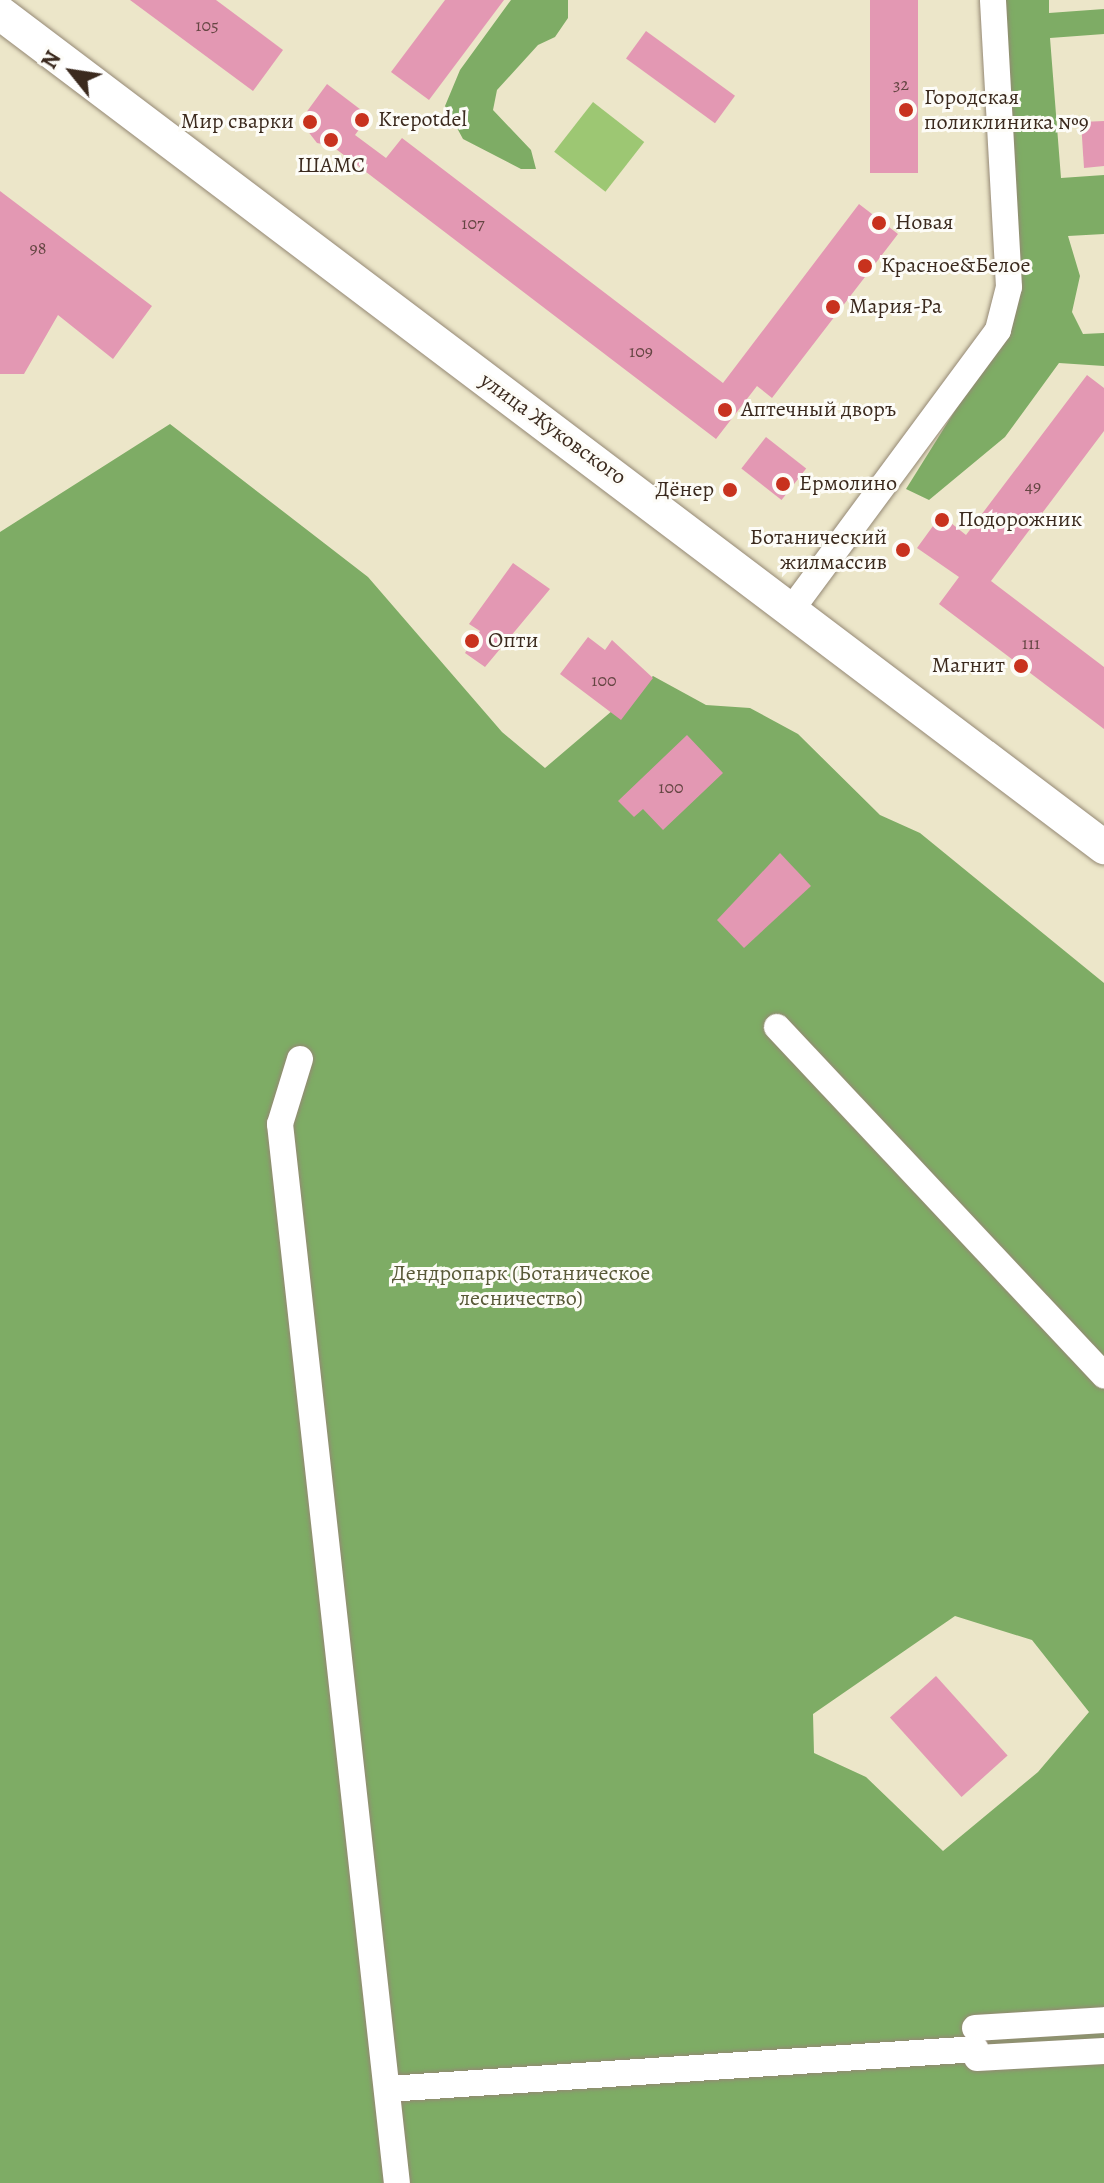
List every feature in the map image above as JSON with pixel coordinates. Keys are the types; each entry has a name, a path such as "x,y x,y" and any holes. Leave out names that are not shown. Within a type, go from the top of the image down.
{"main road":[{"name":"улица Жуковского","path":"0,13 794,606 1104,847"}],"street":[{"path":"794,606 998,330 1009,287 993,0"},
{"path":"777,1027 1104,1375"},
{"path":"300,1059 280,1124 397,2183"},
{"path":"388,2089 976,2045 1104,2020"},
{"path":"976,2045 1104,2051"}],"green space":[{"path":"511,0 568,0 568,18 555,37 538,45 497,90 493,110 531,150 536,169 521,169 463,139 445,106 460,70"},
{"path":"1001,0 1049,0 1049,13 1104,9 1104,34 1050,38 1061,178 1104,175 1104,234 1068,236 1080,276 1072,312 1083,334 1104,333 1104,366 1059,363 1005,437 929,500 906,489 1006,329"},
{"path":"593,102 644,142 605,192 554,152"},
{"name":"Дендропарк (Ботаническое лесничество)","path":"170,424 368,577 502,732 545,768 653,676 706,705 750,708 798,734 880,815 920,833 1104,983 1104,2183 0,2183 0,532","holes":["955,1616 1032,1640 1089,1712 1038,1772 943,1851 866,1777 814,1753 813,1714"]}],"building":[{"path":"130,0 216,0 283,50 253,91"},
{"path":"445,0 504,0 429,100 391,72"},
{"path":"870,0 918,0 918,173 870,173"},
{"path":"646,31 735,96 715,123 626,59"},
{"path":"327,84 369,116 355,135 386,158 402,138 723,383 859,204 898,234 772,398 757,386 716,439 332,146 317,143 300,121"},
{"path":"1104,121 1104,166 1084,168 1081,122"},
{"path":"0,191 152,306 113,359 58,315 24,374 0,374"},
{"path":"1087,375 1104,388 1104,431 991,581 1104,667 1104,729 939,604 959,577 917,548 941,515 966,535"},
{"path":"766,437 806,468 782,500 741,469"},
{"path":"513,563 550,589 485,667 465,653 480,631 469,624"},
{"path":"588,637 605,650 612,640 653,678 621,720 560,674"},
{"path":"687,735 723,773 663,830 643,809 634,817 618,801"},
{"path":"780,853 811,886 744,948 717,920"},
{"path":"936,1676 1008,1756 962,1797 890,1717"}],"place":[{"name":"Городская поликлиника №9","path":"906,110"},
{"name":"Krepotdel","path":"362,120"},
{"name":"Мир сварки","path":"310,122"},
{"name":"ШАМС","path":"331,140"},
{"name":"Новая","path":"879,223"},
{"name":"Красное&Белое","path":"865,266"},
{"name":"Мария-Ра","path":"833,307"},
{"name":"Аптечный дворъ","path":"725,410"},
{"name":"Ермолино","path":"783,484"},
{"name":"Дёнер","path":"730,490"},
{"name":"Подорожник","path":"942,520"},
{"name":"Ботанический жилмассив","path":"903,550"},
{"name":"Опти","path":"472,641"},
{"name":"Магнит","path":"1021,666"}]}
